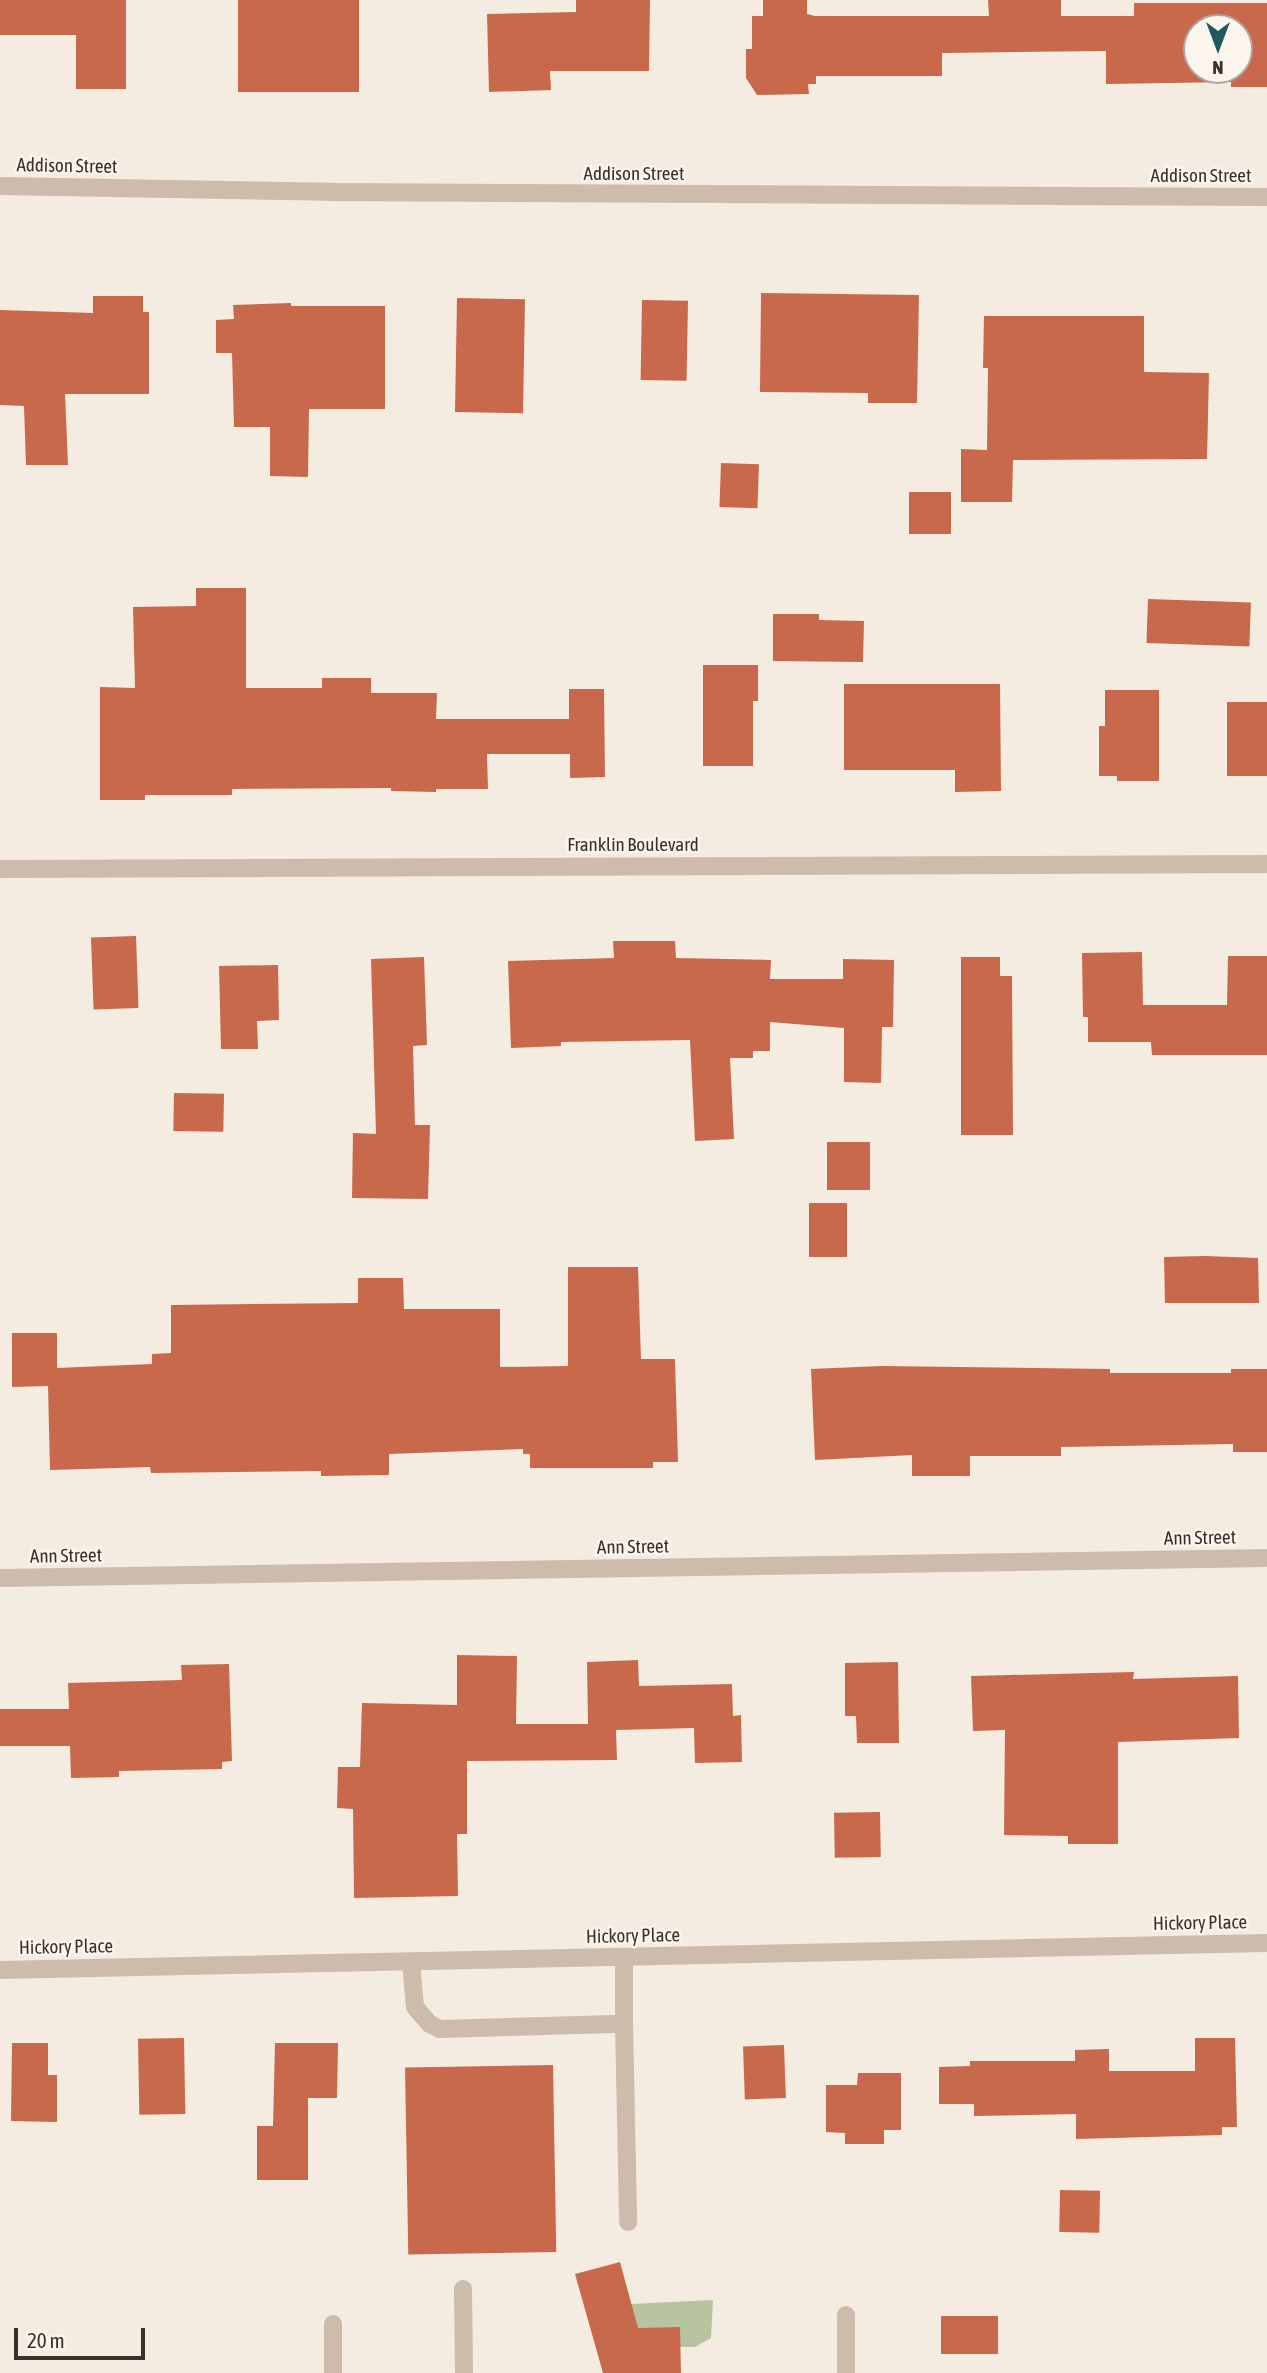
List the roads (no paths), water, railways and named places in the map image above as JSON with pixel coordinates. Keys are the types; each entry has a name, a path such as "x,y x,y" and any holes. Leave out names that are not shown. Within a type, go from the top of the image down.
{"street":[{"name":"Addison Street","path":"0,186 343,192 1267,197"},
{"name":"Franklin Boulevard","path":"0,869 1267,864"},
{"name":"Ann Street","path":"0,1578 1267,1558"},
{"name":"Hickory Place","path":"0,1970 1267,1943"},
{"path":"624,1957 628,2222"},
{"path":"411,1962 415,2007 430,2024 440,2029 624,2024"},
{"path":"463,2290 464,2373"},
{"path":"846,2315 846,2373"},
{"path":"333,2324 333,2373"}]}
